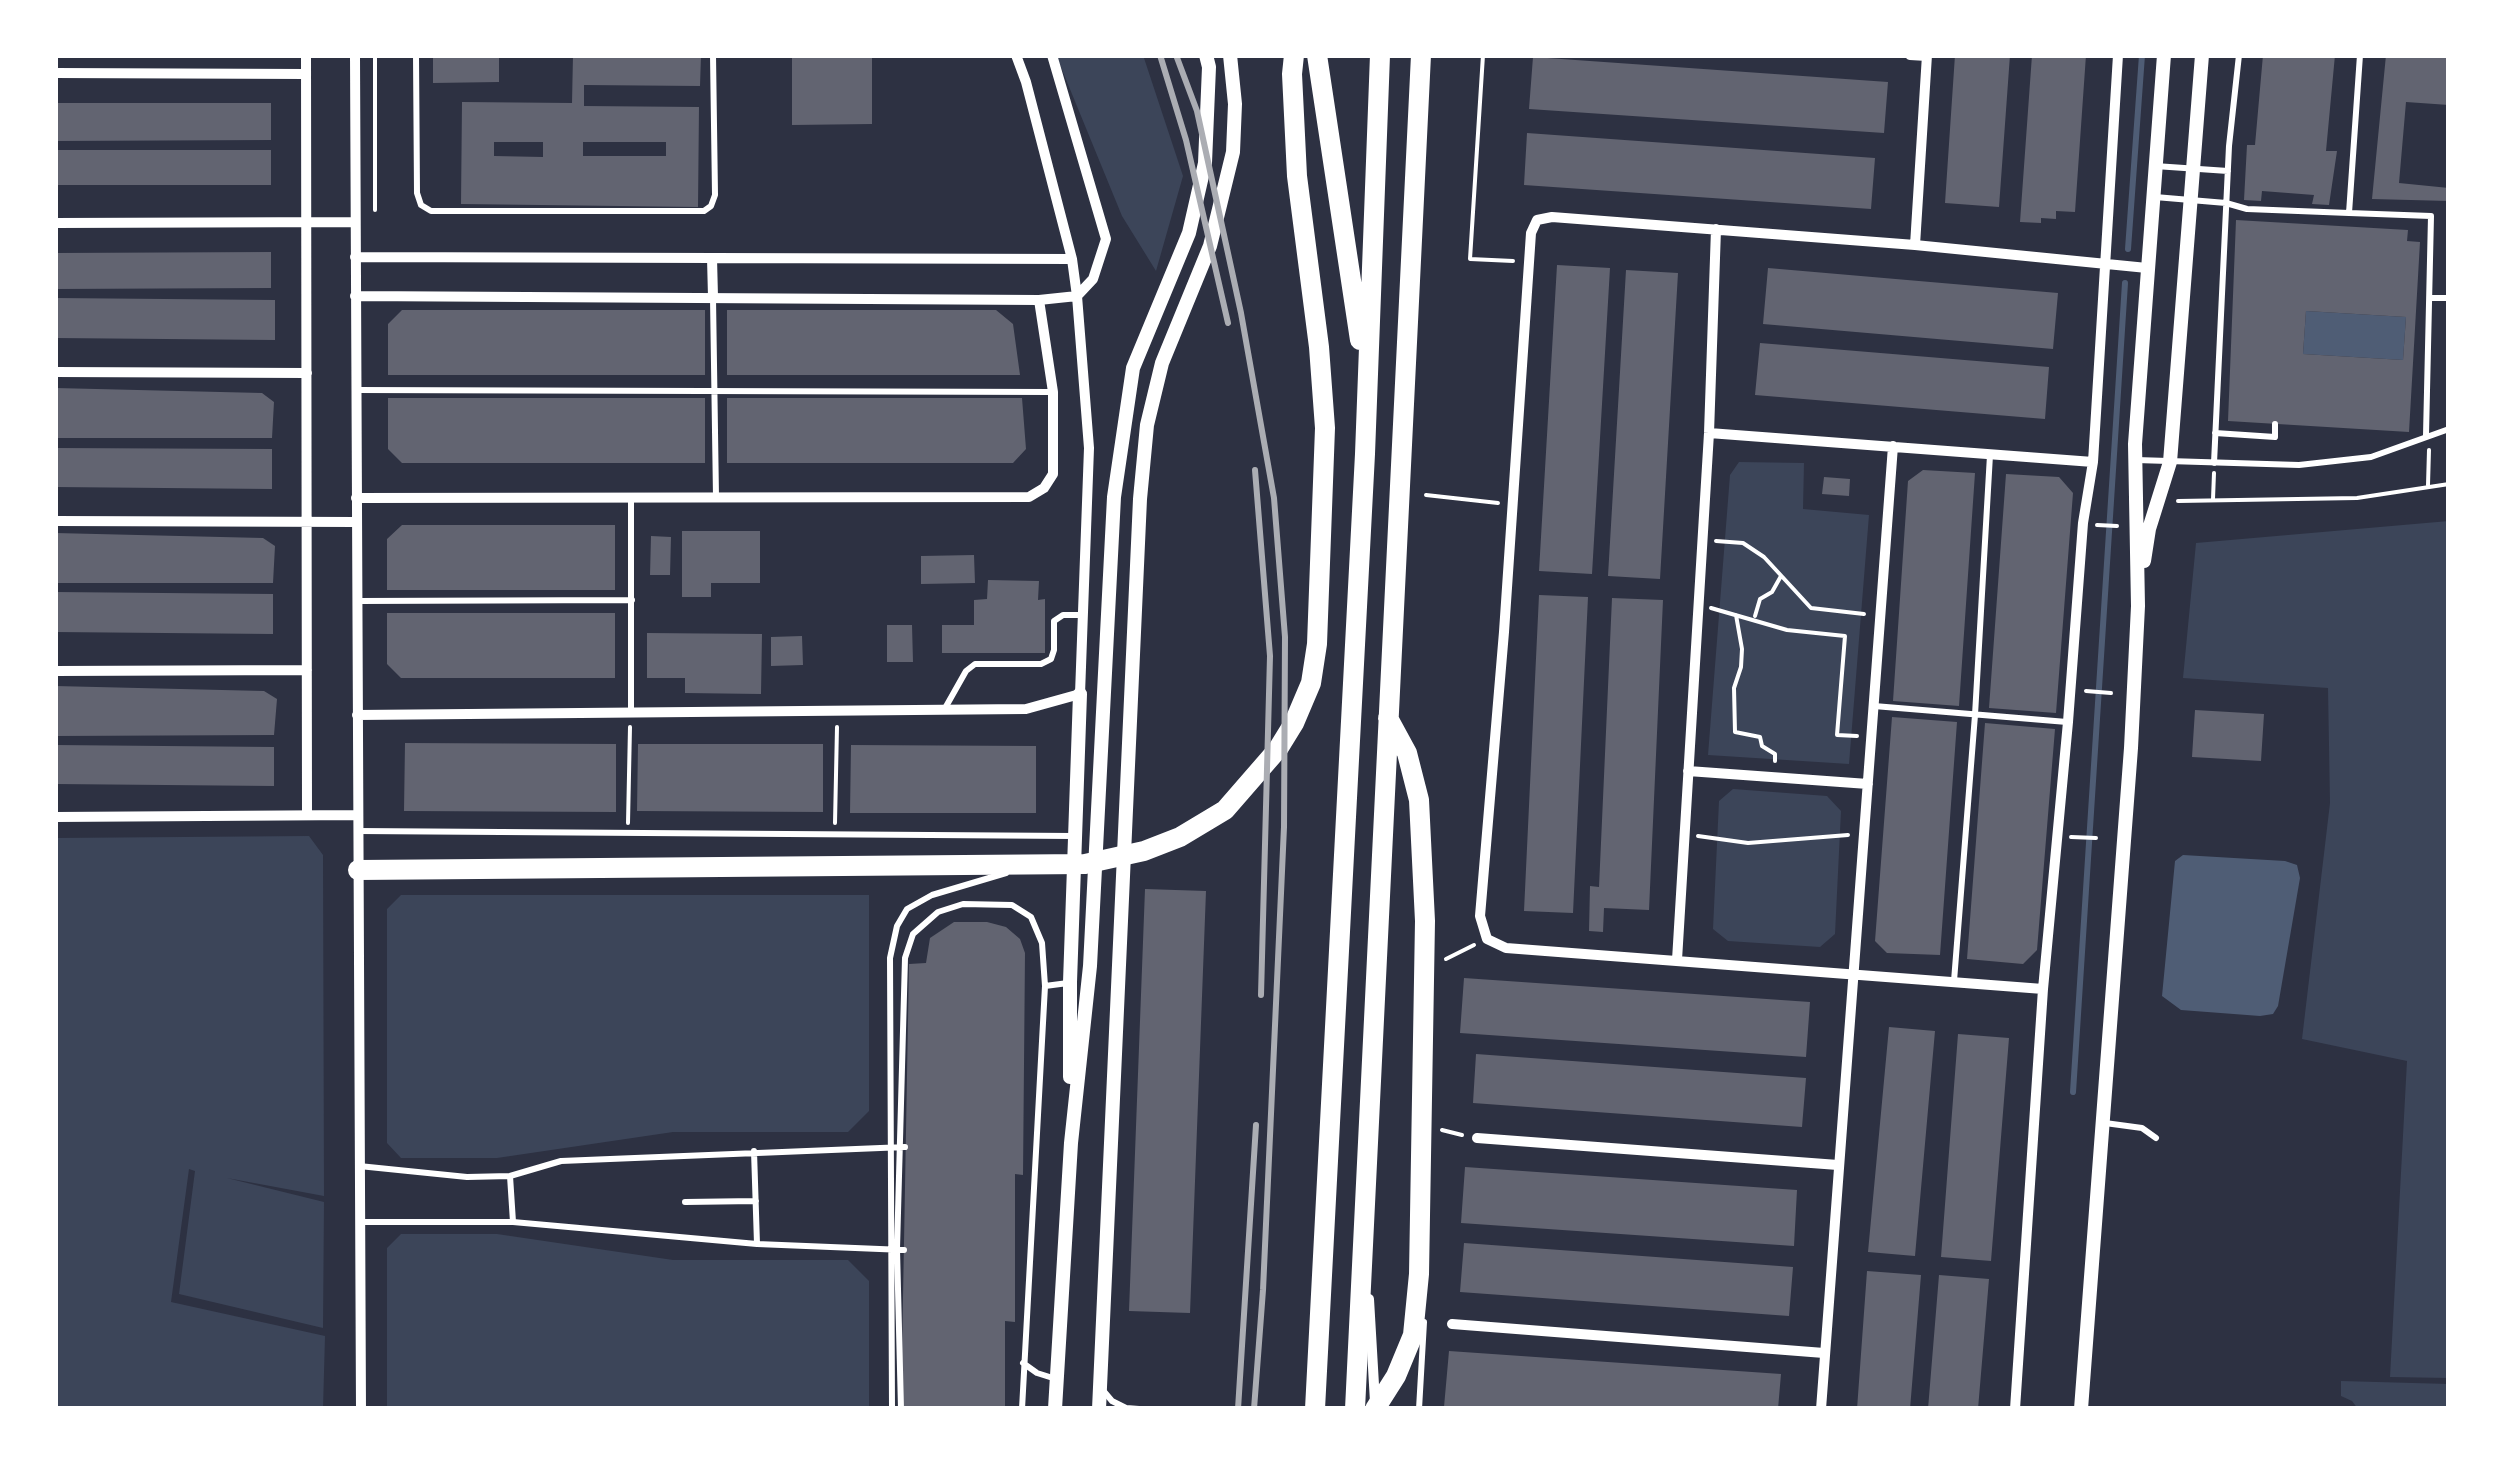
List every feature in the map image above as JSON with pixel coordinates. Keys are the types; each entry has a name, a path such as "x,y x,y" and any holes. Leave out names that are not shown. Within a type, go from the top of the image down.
{"highway":[{"path":"358,870 1026,866 1111,860 1180,837 1225,810 1278,749 1294,723 1310,684 1320,604 1324,428 1319,347 1297,176 1294,55"},
{"path":"1317,55 1368,391"},
{"path":"1315,1409 1368,391 1380,55"},
{"path":"1355,1409 1421,55"},
{"path":"1375,1409 1396,1376 1413,1335 1419,1274 1425,920 1416,779 1387,717"}],"street":[{"path":"306,55 307,816"},
{"path":"356,55 361,1409"},
{"path":"1016,55 1072,259 1089,448 1070,982 1070,1143 1056,1409"},
{"path":"354,296 1039,300 1077,296 1093,280 1106,239 1052,55"},
{"path":"1070,1143 1090,966 1114,497 1123,421 1133,368 1188,233 1204,163 1209,68 1206,55"},
{"path":"1099,1409 1140,498 1147,425 1162,363 1210,246 1222,204 1234,136 1230,55"},
{"path":"1910,55 1927,56 1915,245"},
{"path":"2015,1409 2043,989 2082,523 2093,462 2118,55"},
{"path":"2081,1409 2131,748 2138,606 2136,460 2164,55"},
{"path":"2138,606 2149,530 2170,462 2202,55"},
{"path":"55,73 306,74"},
{"path":"2043,989 1506,948 1487,939 1480,916 1531,233 1537,220 1552,218 1716,228 2147,268"},
{"path":"55,223 354,222"},
{"path":"1677,960 1709,434 1716,228"},
{"path":"354,257 1072,259"},
{"path":"712,258 713,297"},
{"path":"356,498 1029,496 1044,488 1053,474 1053,392 1039,300"},
{"path":"55,372 306,373"},
{"path":"1709,434 2093,462"},
{"path":"1822,1409 1893,446"},
{"path":"55,522 356,522"},
{"path":"55,671 307,670"},
{"path":"357,715 1026,709 1080,694"},
{"path":"1688,771 1868,784"},
{"path":"55,817 358,815"},
{"path":"1477,1138 1838,1166"},
{"path":"1366,1198 1375,1409"},
{"path":"1452,1324 1824,1354"}],"lane":[{"path":"416,55 417,193 421,205 431,211 704,211 715,195 713,55"},
{"path":"2214,463 2226,203 2239,55"},
{"path":"2349,213 2360,55"},
{"path":"2155,166 2228,171"},
{"path":"2152,196 2247,208 2431,216 2426,435"},
{"path":"713,297 716,497"},
{"path":"2430,298 2449,298"},
{"path":"355,390 1053,392"},
{"path":"2215,434 2275,437 2275,424"},
{"path":"2136,460 2300,465 2371,457 2449,429"},
{"path":"1954,982 1990,453"},
{"path":"631,712 632,497"},
{"path":"356,601 632,600"},
{"path":"944,710 966,671 976,664 1041,664 1051,660 1054,621 1063,614 1083,615"},
{"path":"1874,706 2068,722"},
{"path":"358,831 1074,836"},
{"path":"892,1409 889,1010 890,958 897,926 906,909 932,895 1026,866"},
{"path":"901,1409 905,958 914,934 938,912 963,904 1012,905 1031,917 1039,930 1045,986 1022,1409"},
{"path":"1045,986 1070,982"},
{"path":"889,1010 908,1010"},
{"path":"2103,1123 2142,1128 2156,1138"},
{"path":"359,1166 467,1177 510,1176 561,1162 754,1151 902,1148"},
{"path":"754,1151 756,1244"},
{"path":"510,1176 514,1222"},
{"path":"685,1202 756,1201"},
{"path":"360,1222 514,1222 756,1244 900,1249"},
{"path":"1418,1409 1424,1322"},
{"path":"890,1339 902,1339"},
{"path":"1023,1363 1037,1374 1057,1380"},
{"path":"1100,1387 1112,1401 1139,1409"}],"path":[{"path":"375,55 375,210"},
{"path":"1483,55 1470,259 1528,262"},
{"path":"2428,445 2428,487"},
{"path":"2213,500 2214,476"},
{"path":"2178,501 2357,498 2449,484"},
{"path":"1426,495 1513,504"},
{"path":"2103,525 2117,526"},
{"path":"1700,540 1743,543 1764,557 1812,608 1879,616"},
{"path":"1755,618 1760,599 1772,592 1782,576"},
{"path":"1697,604 1786,630 1844,636 1837,735 1872,738"},
{"path":"1736,614 1742,649 1734,688 1736,732 1760,737 1762,746 1775,754 1775,778"},
{"path":"2092,691 2111,692"},
{"path":"628,833 631,712"},
{"path":"835,834 838,712"},
{"path":"1684,835 1748,842 1862,834"},
{"path":"2077,837 2096,838"},
{"path":"1438,1128 1477,1138"}],"shaded area":[{"path":"1056,55 1143,55 1183,176 1156,271 1122,216"},
{"path":"2306,311 2406,317 2403,360 2303,354"},
{"path":"1739,462 1804,463 1803,509 1869,515 1849,764 1708,755 1730,475"},
{"path":"2449,521 2449,1378 2390,1377 2407,1061 2302,1039 2330,803 2328,688 2183,678 2196,543"},
{"path":"1733,789 1827,796 1841,811 1835,934 1820,947 1728,941 1713,929 1719,801"},
{"path":"309,836 323,855 324,1196 227,1178 324,1202 323,1328 179,1294 195,1171 189,1169 171,1302 325,1336 323,1409 55,1409 55,838"},
{"path":"2183,855 2297,865 2300,878 2278,1006 2273,1014 2181,1010 2162,996 2175,861"},
{"path":"401,895 869,895 869,1111 848,1132 673,1132 497,1158 401,1158 387,1143 387,909"},
{"path":"401,1234 497,1234 673,1260 848,1260 869,1281 869,1409 387,1409 387,1248"},
{"path":"2341,1381 2449,1384 2449,1409 2358,1409 2341,1396"}],"building":[{"path":"433,55 499,55 499,82 433,83"},
{"path":"573,55 701,55 700,86 584,85 584,106 699,107 698,207 461,204 462,102 572,103","holes":["494,142 543,142 543,157 494,156","583,142 666,142 666,156 583,156"]},
{"path":"1955,55 2010,55 1999,207 1945,203"},
{"path":"2032,55 2086,55 2075,212 2056,211 2056,219 2041,218 2041,223 2020,222"},
{"path":"2263,55 2335,55 2326,151 2337,151 2329,205 2312,204 2314,195 2262,191 2261,201 2244,200 2247,145 2255,145"},
{"path":"2386,55 2449,55 2449,105 2406,102 2399,183 2449,188 2449,201 2372,199"},
{"path":"872,57 872,124 792,125 792,58"},
{"path":"1533,57 1888,82 1884,133 1529,109"},
{"path":"55,103 271,103 271,140 55,141"},
{"path":"1527,133 1875,158 1871,209 1524,185"},
{"path":"55,150 271,150 271,185 55,185"},
{"path":"2236,220 2408,230 2407,241 2420,242 2409,432 2228,421","holes":["2306,311 2406,317 2403,360 2303,354"]},
{"path":"271,252 271,288 55,289 55,253"},
{"path":"1557,265 1610,268 1592,574 1539,571"},
{"path":"1768,268 2058,293 2053,349 1763,324"},
{"path":"1626,270 1678,273 1660,579 1608,576"},
{"path":"55,298 275,300 275,340 55,338"},
{"path":"402,310 705,310 705,375 388,375 388,324"},
{"path":"727,310 996,310 1013,324 1020,375 727,375"},
{"path":"1760,343 2049,367 2045,419 1755,395"},
{"path":"55,388 262,393 274,402 272,438 55,438"},
{"path":"388,398 705,398 705,463 402,463 388,449"},
{"path":"727,398 1022,398 1026,449 1013,463 727,463"},
{"path":"55,448 272,449 272,489 55,487"},
{"path":"1923,470 1975,473 1959,706 1893,701 1908,481"},
{"path":"2006,474 2059,477 2073,493 2056,713 1989,708"},
{"path":"1824,477 1850,479 1849,496 1822,494"},
{"path":"402,525 615,525 615,590 387,590 387,539"},
{"path":"682,531 760,531 760,583 711,583 711,597 682,597"},
{"path":"55,533 263,538 275,546 273,583 55,583"},
{"path":"651,536 671,537 670,575 650,575"},
{"path":"974,555 975,583 921,584 921,556"},
{"path":"988,580 1039,581 1038,600 1045,599 1045,653 942,653 942,625 974,625 974,600 987,599"},
{"path":"55,592 273,594 273,634 55,632"},
{"path":"1539,595 1588,597 1573,913 1524,911"},
{"path":"1612,598 1663,600 1649,910 1604,908 1603,932 1589,931 1590,886 1599,887"},
{"path":"387,613 615,613 615,678 401,678 387,664"},
{"path":"887,625 912,625 913,662 887,662"},
{"path":"647,633 762,634 761,694 685,693 685,678 647,678"},
{"path":"802,636 803,665 771,666 771,637"},
{"path":"55,686 264,691 277,699 274,735 55,736"},
{"path":"2195,710 2264,714 2261,761 2192,757"},
{"path":"1892,717 1957,722 1940,955 1887,953 1875,941"},
{"path":"1985,723 2055,729 2037,950 2023,964 1967,959"},
{"path":"405,743 616,744 616,812 404,811"},
{"path":"638,744 823,744 823,812 637,811"},
{"path":"55,745 274,747 274,786 55,784"},
{"path":"851,745 1036,746 1036,813 850,813"},
{"path":"1145,889 1206,891 1190,1313 1129,1311"},
{"path":"954,922 987,922 1006,927 1020,939 1025,953 1023,1175 1015,1174 1015,1322 1005,1321 1005,1409 901,1409 909,964 926,963 930,938"},
{"path":"1464,978 1810,1002 1806,1057 1460,1033"},
{"path":"1889,1027 1935,1031 1915,1256 1868,1252"},
{"path":"1958,1034 2009,1038 1991,1261 1941,1257"},
{"path":"1476,1054 1806,1078 1802,1127 1473,1103"},
{"path":"1465,1167 1797,1190 1794,1246 1461,1223"},
{"path":"1464,1243 1793,1267 1789,1316 1460,1292"},
{"path":"1867,1271 1921,1275 1910,1409 1857,1409"},
{"path":"1939,1275 1989,1279 1978,1409 1928,1409"},
{"path":"1449,1351 1781,1374 1778,1409 1444,1407"}],"waterway":[{"path":"2128,249 2142,55"},
{"path":"2073,1092 2125,283"}],"railway":[{"path":"1160,55 1186,140 1228,323"},
{"path":"1176,55 1197,111 1241,313 1274,498 1285,637 1284,827 1254,1409"},
{"path":"1255,470 1270,656 1261,995"},
{"path":"1238,1409 1256,1125"}]}
